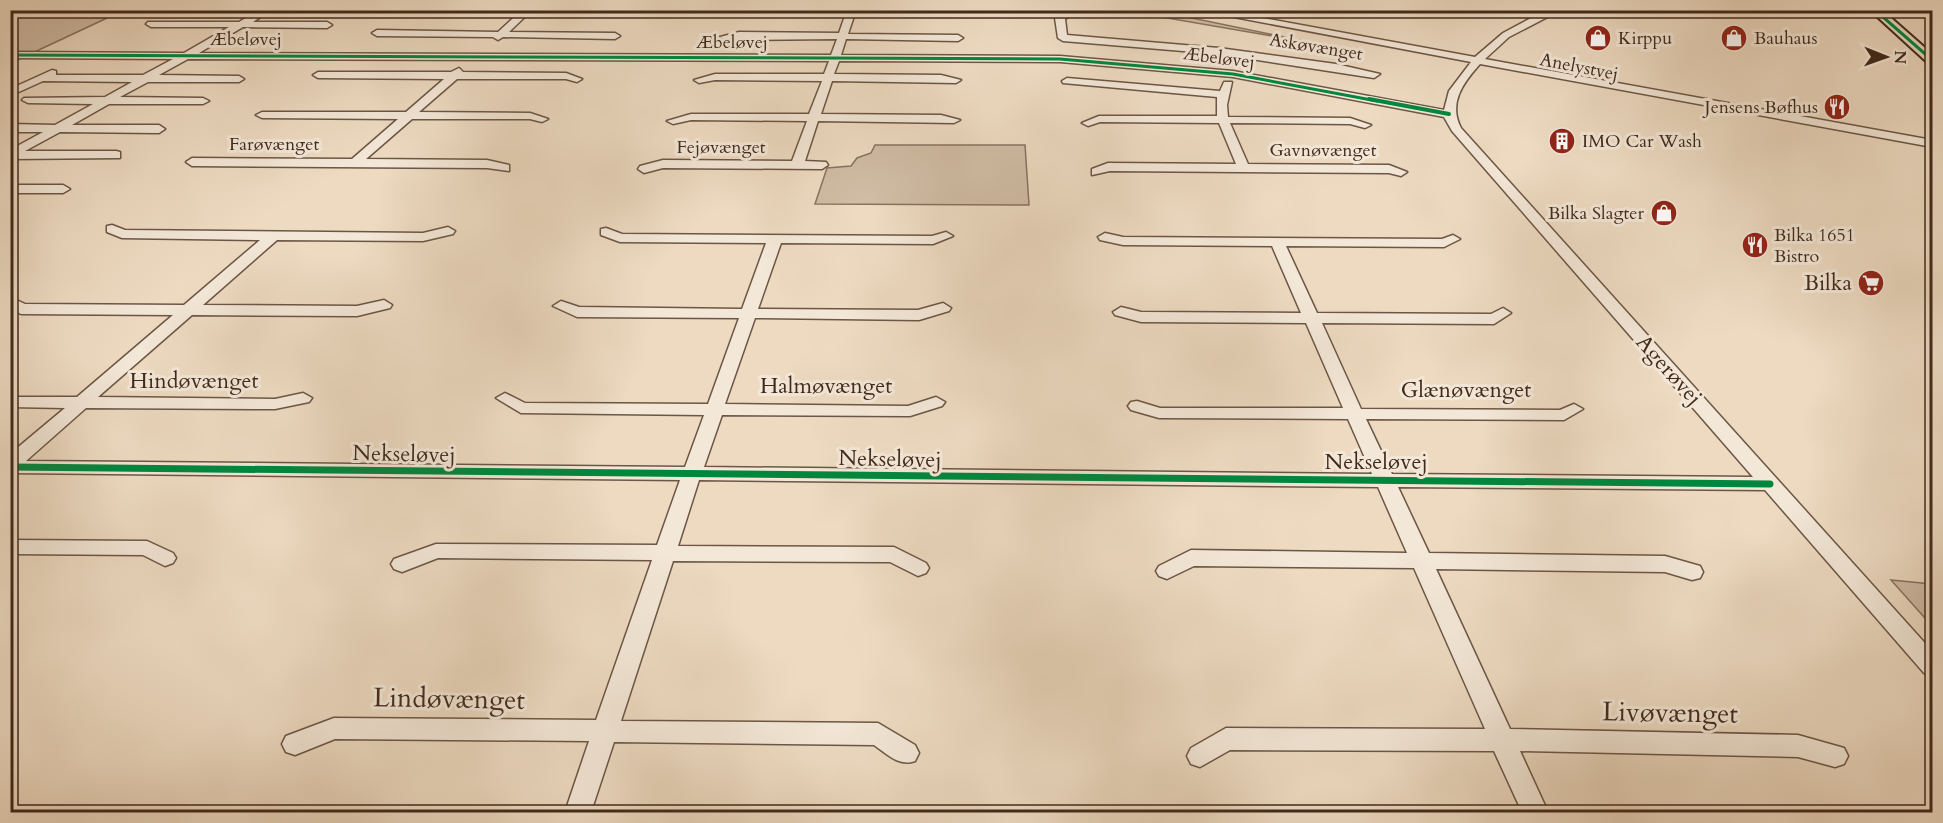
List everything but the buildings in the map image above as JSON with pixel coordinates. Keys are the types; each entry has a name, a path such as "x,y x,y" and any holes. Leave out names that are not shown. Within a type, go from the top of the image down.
{"main road":[{"path":"1875,10 1932,60"},
{"path":"1890,10 1932,46"}],"street":[{"path":"116,155 10,155 267,10"},
{"path":"355,163 528,10"},
{"name":"Fejøvænget","path":"797,165 852,10"},
{"name":"Anelystvej","path":"1201,10 1932,149"},
{"path":"1508,10 1541,18"},
{"path":"1449,114 1455,90 1491,47 1509,33 1557,10"},
{"name":"Askøvænget","path":"1065,16 1060,18 1063,38 1250,53 1374,75"},
{"path":"140,30 153,23 327,25"},
{"path":"377,33 615,36"},
{"path":"725,37 843,35 958,38"},
{"path":"108,46 292,47"},
{"name":"Askøvænget","path":"1233,74 1250,53"},
{"name":"Æbeløvej","path":"10,55 1060,59 1233,74 1449,114"},
{"name":"Anelystvej","path":"1478,62 1932,143"},
{"path":"10,93 67,66"},
{"path":"1067,81 1125,84 1221,94 1233,74"},
{"path":"318,75 566,76 577,79"},
{"path":"699,80 715,77 956,80"},
{"path":"41,78 238,79"},
{"name":"Gavnøvænget","path":"1221,94 1220,108 1223,120 1244,168"},
{"path":"28,100 203,101"},
{"name":"Farøvænget","path":"262,114 530,116 542,119"},
{"name":"Agerøvej","path":"1449,114 1456,129 1932,666"},
{"name":"Fejøvænget","path":"674,121 691,117 941,118 954,120"},
{"name":"Gavnøvænget","path":"1088,123 1099,119 1350,121 1365,125"},
{"path":"10,128 159,129"},
{"name":"Farøvænget","path":"192,162 486,164 505,168"},
{"name":"Fejøvænget","path":"644,169 663,164 822,165"},
{"name":"Gavnøvænget","path":"1096,172 1108,167 1389,169 1401,172"},
{"path":"10,189 63,189"},
{"path":"112,229 122,234 423,237 448,231"},
{"path":"606,232 620,238 933,240 946,236"},
{"name":"Hindøvænget","path":"10,466 273,236"},
{"path":"1105,237 1123,241 1444,243 1453,239"},
{"name":"Halmøvænget","path":"692,475 775,239"},
{"path":"1277,242 1535,813"},
{"path":"11,302 21,309 357,311 384,305"},
{"path":"561,306 577,312 919,315 943,308"},
{"path":"1121,312 1141,317 1494,319 1503,313"},
{"name":"Hindøvænget","path":"10,402 274,404 303,398"},
{"name":"Halmøvænget","path":"505,398 521,408 910,411 936,402"},
{"name":"Glænøvænget","path":"1137,406 1159,413 1564,415 1574,409"},
{"name":"Nekseløvej","path":"10,466 692,475 1770,484"},
{"path":"578,813 692,475"},
{"path":"10,547 147,548 165,558"},
{"path":"402,564 436,551 894,555 918,568"},
{"path":"1167,571 1191,558 1665,564 1692,573"},
{"name":"Lindøvænget","path":"295,744 334,728 878,734 906,753"},
{"name":"Livøvænget","path":"1200,756 1226,739 1502,740 1798,746 1835,756"}],"shaded area":[{"path":"22,10 122,11 11,63 10,15"},
{"path":"1120,11 1158,11 1313,43 1144,14"},
{"path":"875,145 1025,145 1029,205 815,204 827,168 851,166 857,158 871,153"},
{"path":"1891,580 1932,584 1932,626"}],"cycle path":[{"path":"1875,10 1932,60"},
{"path":"10,55 1060,59 1233,74 1449,114"},
{"path":"10,467 1770,484"}],"place":[{"name":"Kirppu","path":"1598,38"},
{"name":"Bauhaus","path":"1734,38"},
{"name":"Jensens Bøfhus","path":"1837,107"},
{"name":"IMO Car Wash","path":"1562,141"},
{"name":"Bilka Slagter","path":"1664,213"},
{"name":"Bilka 1651 Bistro","path":"1755,245"},
{"name":"Bilka","path":"1871,283"}]}
